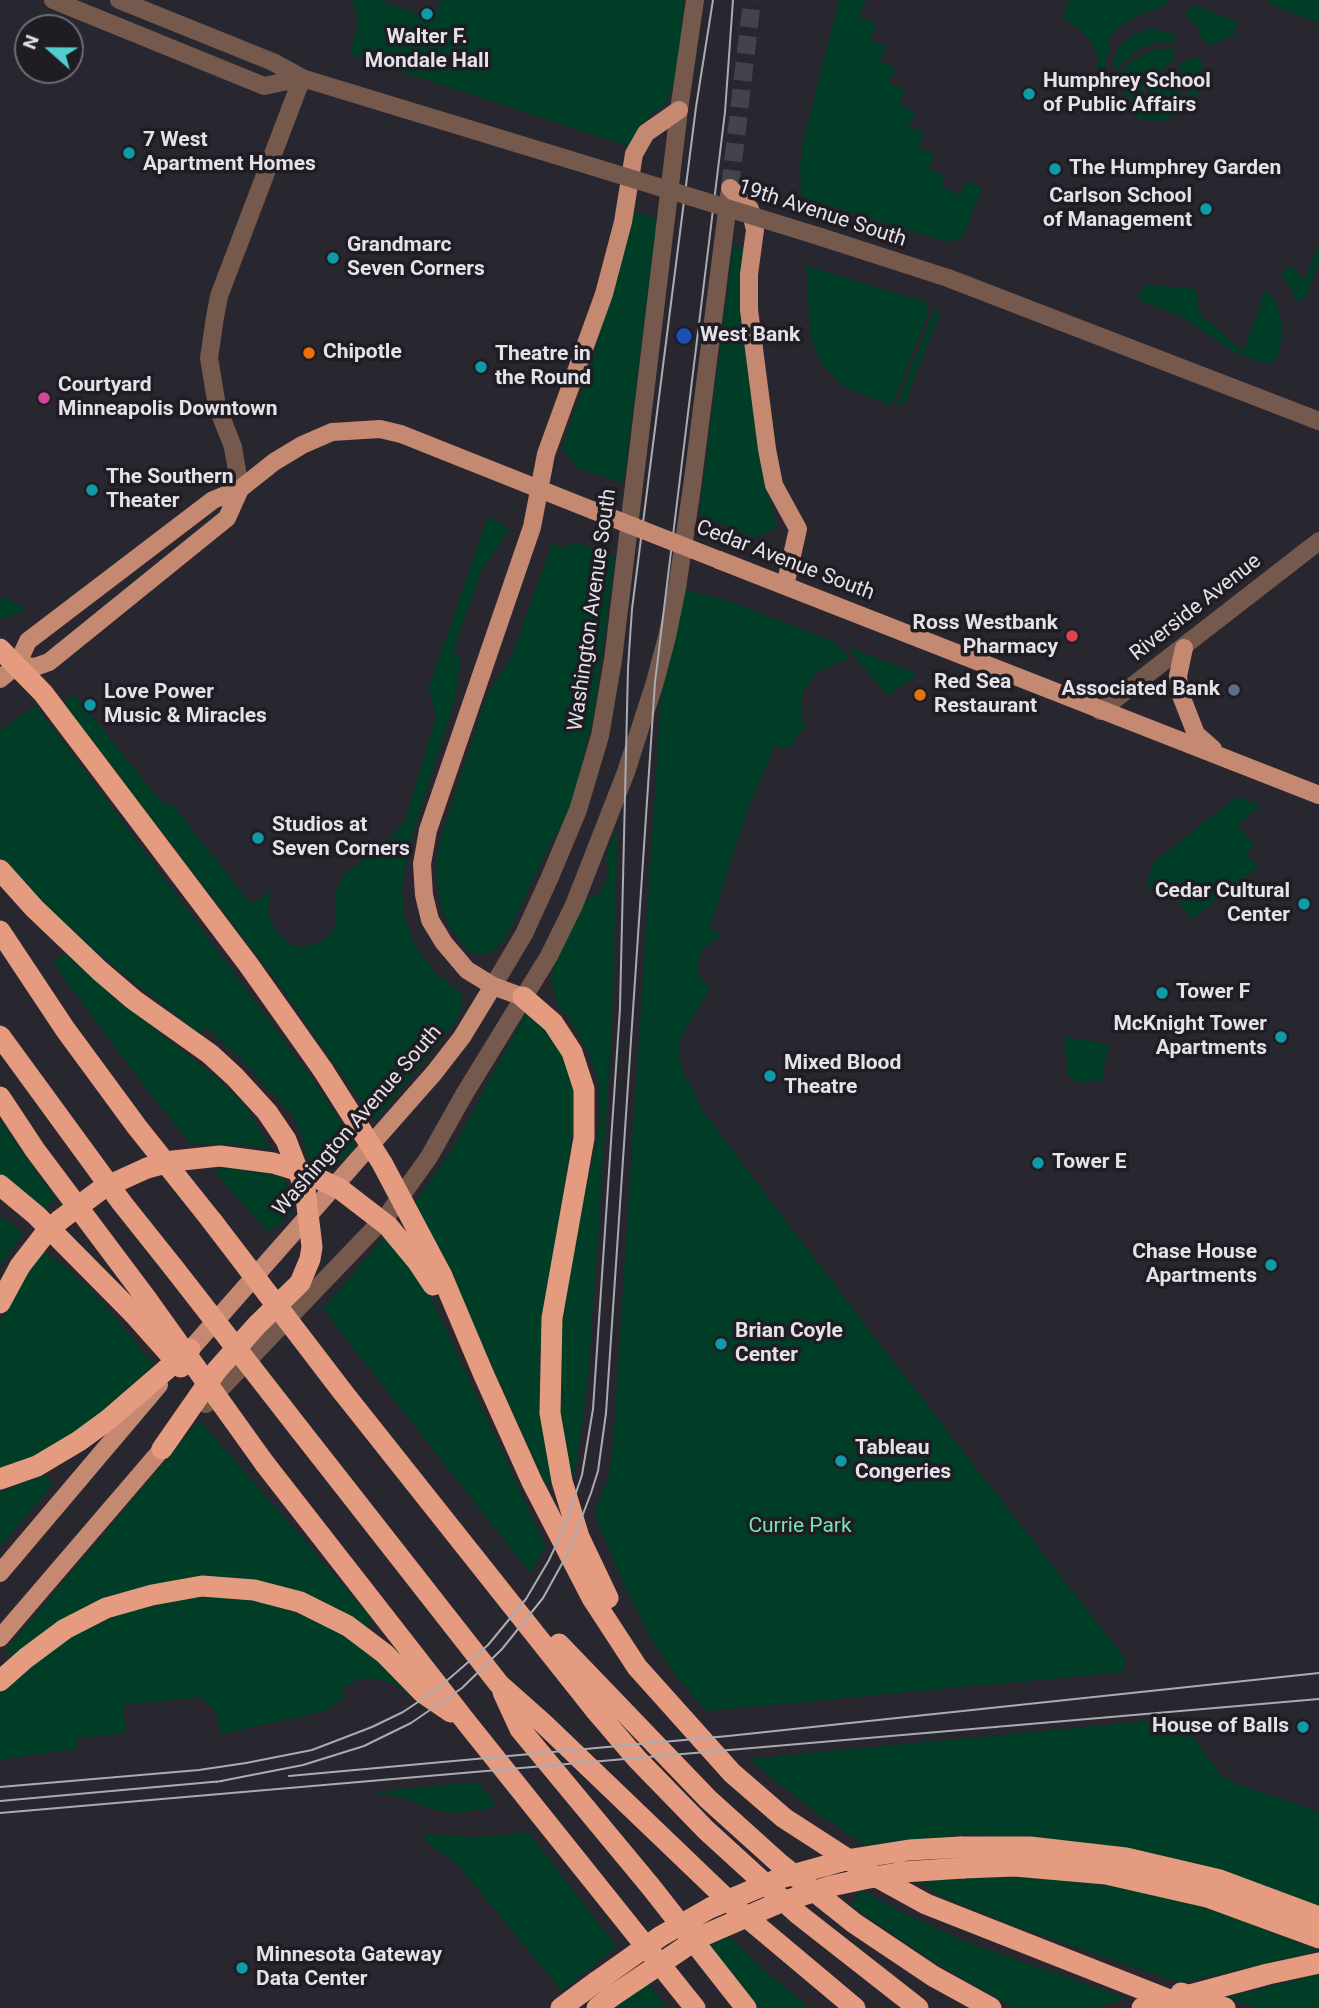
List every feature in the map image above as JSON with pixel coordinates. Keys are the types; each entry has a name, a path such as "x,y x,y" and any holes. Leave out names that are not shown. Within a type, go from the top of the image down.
{"highway":[{"path":"0,649 8,672 43,693 248,964 323,1070 395,1185 532,1482 592,1598 637,1667 673,1709 732,1773 784,1818 866,1871 954,1916 1190,2008"},
{"path":"0,870 34,908 100,971 134,1000 210,1054 242,1084 267,1112 286,1140 305,1189 312,1247 300,1283 257,1325 217,1370 162,1449"},
{"path":"0,931 65,1029 137,1127 342,1391 596,1710 663,1787 798,1914 918,2008"},
{"path":"523,997 553,1023 572,1052 584,1089 584,1138 552,1318 550,1413 562,1481 579,1538 601,1586 673,1709"},
{"path":"0,1036 122,1203 499,1684 737,1909 855,2008"},
{"path":"0,1097 140,1305 467,1723 695,2008"},
{"path":"0,1303 20,1266 44,1235 60,1220 103,1188 146,1168 196,1157 220,1156 273,1163 306,1173 340,1189 388,1226 438,1281"},
{"path":"0,1185 140,1305"},
{"path":"0,1202 67,1245"},
{"path":"0,1479 37,1466 79,1441 109,1419 191,1348"},
{"path":"463,1544 708,1799 753,1842 854,1923 933,1976 991,2008"},
{"path":"0,1681 65,1629 106,1608 152,1595 201,1586 254,1590 300,1602 348,1626 385,1654 423,1693 467,1723"},
{"path":"499,1684 520,1729 651,1886 746,2008"},
{"path":"561,2008 661,1937 710,1908 781,1878 846,1860 909,1850 1030,1847 1126,1858 1220,1880 1319,1917"},
{"path":"604,2002 700,1937 776,1904 831,1886 903,1872 962,1868 1043,1868 1106,1874 1242,1908 1319,1938"},
{"path":"954,1916 1225,2008"},
{"path":"1142,2008 1268,1974 1319,1964"}],"main road":[{"path":"523,997 493,986 467,970 444,943 430,920 424,895 422,864 428,830 532,527 546,454 604,294 623,222 634,154 646,133 679,110"},
{"path":"730,188 750,209 755,230 749,274 749,310 767,449 774,485 798,529 785,586"},
{"name":"Cedar Avenue South","path":"240,489 274,462 302,445 332,432 380,429 401,434 1319,795"},
{"path":"8,672 49,662 227,518 240,489"},
{"path":"8,672 28,641 214,500 240,489"},
{"path":"1185,648 1178,676 1180,693 1189,719 1196,734 1224,758"},
{"name":"Washington Avenue South","path":"0,1573 309,1212 435,1073 462,1037 493,986"},
{"path":"0,1638 162,1449"}],"street":[{"name":"19th Avenue South","path":"53,0 264,86 302,78"},
{"name":"19th Avenue South","path":"119,0 273,62 302,78 948,278 1319,421"},
{"name":"Washington Avenue South","path":"493,986 524,934 578,810 600,736 613,660 679,110 695,0"},
{"path":"240,489 233,447 217,406 209,358 215,317 219,296 302,78"},
{"path":"162,1449 389,1213 424,1163 549,956 574,905 626,772 658,671 679,575 730,188"},
{"name":"Riverside Avenue","path":"1100,711 1185,648 1319,541"}],"green space":[{"path":"352,0 379,0 433,20 441,0 684,0 677,73 666,104 651,115 631,147 350,55 357,28 357,15"},
{"path":"839,0 866,0 859,17 876,23 870,40 885,46 880,61 895,67 889,83 905,89 899,104 915,111 909,127 924,133 918,148 934,154 929,169 945,175 941,187 961,195 966,181 982,188 963,237 958,240 947,242 801,197 803,143"},
{"path":"1070,0 1167,1 1164,6 1138,15 1116,29 1107,43 1112,46 1105,62 1104,74 1099,74 1096,51 1092,43 1079,29 1062,18"},
{"path":"1268,0 1319,0 1319,23 1267,3"},
{"path":"1195,5 1237,22 1234,35 1210,46 1198,34 1200,29 1187,16 1188,9"},
{"path":"1147,29 1176,35 1174,43 1158,42 1142,48 1129,56 1114,72 1114,57 1123,42"},
{"path":"1173,48 1173,60 1149,81 1135,103 1124,94 1116,80 1130,62 1152,50"},
{"path":"1200,56 1202,85 1193,102 1182,81 1179,64"},
{"path":"1173,67 1180,92 1189,107 1168,119 1154,121 1135,117 1151,87"},
{"path":"632,211 657,218 624,483 577,468 562,448 595,351"},
{"path":"1319,243 1319,262 1306,297 1298,301 1281,273 1291,266 1304,281"},
{"path":"733,245 747,249 758,445 777,528 755,538 699,514"},
{"path":"806,266 926,302 928,313 892,405 848,389 822,364 811,340"},
{"path":"1147,285 1196,289 1198,308 1203,317 1243,351 1261,305 1263,291 1270,294 1278,307 1281,320 1282,341 1278,355 1270,363 1263,363 1234,352 1186,319 1136,298"},
{"path":"934,309 940,311 939,315 905,402 896,407"},
{"path":"488,517 510,528 480,573 452,654 461,655 455,700 412,836 402,886 404,916 416,948 436,973 461,993 461,1008 457,1020 375,1122 280,986 64,704 74,694 164,805 171,803 251,904 270,891 268,912 276,932 290,945 299,947 317,944 328,937 336,923 336,892 344,875 392,836 406,819 436,715 429,687"},
{"path":"552,543 561,548 577,543 615,556 594,715 570,811 547,850 505,940 489,954 478,955 469,952 451,929 441,908 436,858 486,697 513,653"},
{"name":"Currie Park","path":"686,590 726,600 836,643 849,658 817,672 805,688 801,699 801,715 805,726 790,748 775,746 749,805 709,929 723,933 704,948 697,961 699,974 710,990 683,1032 679,1047 685,1078 701,1109 888,1355 1126,1660 1122,1672 706,1711 676,1676 649,1635 594,1513 608,1479 613,1445 661,695"},
{"path":"4,596 26,608 0,620 0,599"},
{"path":"846,646 917,674 888,696"},
{"path":"36,705 313,1080 356,1145 334,1169 307,1160 303,1138 293,1116 238,1056 205,1027 200,1034 74,935 0,857 0,731"},
{"path":"1236,797 1261,805 1237,825 1254,845 1246,852 1258,867 1193,919 1173,895 1147,888 1153,863"},
{"path":"618,825 611,1045 588,1380 576,1467 570,1481 558,1414 562,1301 599,1127 599,1097 598,1082 588,1051 559,1007 551,983 555,959 585,900 599,895 609,871 605,858"},
{"path":"67,951 140,1017 222,1082 245,1105 271,1150 251,1145 191,1144 147,1090 53,963"},
{"path":"525,1014 531,1014 560,1047 573,1087 574,1106 574,1123 540,1353 542,1418 553,1481 545,1484 448,1269 414,1203 452,1150"},
{"path":"1066,1037 1108,1044 1102,1082 1088,1079 1086,1083 1066,1076 1069,1058 1064,1057"},
{"path":"0,1120 56,1199 41,1212 0,1181"},
{"path":"233,1168 284,1177 293,1213 268,1232 212,1169"},
{"path":"0,1215 24,1233 0,1266"},
{"path":"384,1237 402,1256 429,1293 546,1547 530,1573 323,1309"},
{"path":"43,1251 66,1267 99,1298 154,1365 120,1400 58,1446 0,1473 0,1324 17,1285"},
{"path":"199,1420 373,1619 365,1629 330,1605 277,1587 169,1582 13,1659 5,1651"},
{"path":"41,1475 50,1478 52,1485 0,1547 0,1492"},
{"path":"208,1597 251,1599 322,1621 349,1634 418,1692 411,1697 394,1683 369,1678 358,1679 341,1690 345,1697 325,1711 220,1734 217,1713 201,1697 123,1705 126,1733 77,1738 78,1748 0,1760 0,1693 30,1665 68,1637 108,1617 173,1600"},
{"path":"1178,1718 1223,1777 1319,1812 1319,1907 1152,1854 1069,1841 960,1835 866,1846 814,1811 748,1759"},
{"path":"479,1782 496,1807 457,1813 439,1811 396,1796 373,1792"},
{"path":"529,1833 617,1947 562,1991 456,1863 424,1840 427,1834 474,1837"},
{"path":"994,1877 1057,1879 1130,1889 1222,1913 1319,1951 1181,1983 1019,1928 941,1896 915,1880"},
{"path":"861,1889 907,1915 974,1945 1126,1998 1098,2008 1014,2008 929,1959 851,1906"},
{"path":"726,1934 810,2008 757,2008 705,1945"},
{"path":"1319,1974 1319,2008 1257,2008 1227,1997"},
{"path":"647,1981 667,2008 610,2008"}],"tunnel":[{"path":"730,188 752,0"}],"tram line":[{"path":"0,1787 199,1770 246,1763 312,1750 372,1727 403,1712 436,1690 488,1645 526,1599 564,1528 582,1475 593,1409 620,1008 628,668 632,609 696,107 713,0"},
{"path":"216,1782 303,1765 364,1746 411,1723 462,1688 502,1649 543,1598 569,1551 598,1471 606,1413 655,682 725,112 733,0"},
{"path":"289,1776 728,1736 1319,1673"},
{"path":"0,1813 1319,1699"},
{"path":"0,1801 223,1781"}],"place":[{"name":"Walter F. Mondale Hall","path":"427,14"},
{"name":"Humphrey School of Public Affairs","path":"1029,94"},
{"name":"7 West Apartment Homes","path":"129,153"},
{"name":"The Humphrey Garden","path":"1055,169"},
{"name":"Carlson School of Management","path":"1206,209"},
{"name":"Grandmarc Seven Corners","path":"333,258"},
{"name":"West Bank","path":"684,336"},
{"name":"Chipotle","path":"309,353"},
{"name":"Theatre in the Round","path":"481,367"},
{"name":"Courtyard Minneapolis Downtown","path":"44,398"},
{"name":"The Southern Theater","path":"92,490"},
{"name":"Ross Westbank Pharmacy","path":"1072,636"},
{"name":"Associated Bank","path":"1234,690"},
{"name":"Red Sea Restaurant","path":"920,695"},
{"name":"Love Power Music & Miracles","path":"90,705"},
{"name":"Studios at Seven Corners","path":"258,838"},
{"name":"Cedar Cultural Center","path":"1304,904"},
{"name":"Tower F","path":"1162,993"},
{"name":"McKnight Tower Apartments","path":"1281,1037"},
{"name":"Mixed Blood Theatre","path":"770,1076"},
{"name":"Tower E","path":"1038,1163"},
{"name":"Chase House Apartments","path":"1271,1265"},
{"name":"Brian Coyle Center","path":"721,1344"},
{"name":"Tableau Congeries","path":"841,1461"},
{"name":"House of Balls","path":"1303,1727"},
{"name":"Minnesota Gateway Data Center","path":"242,1968"}]}
